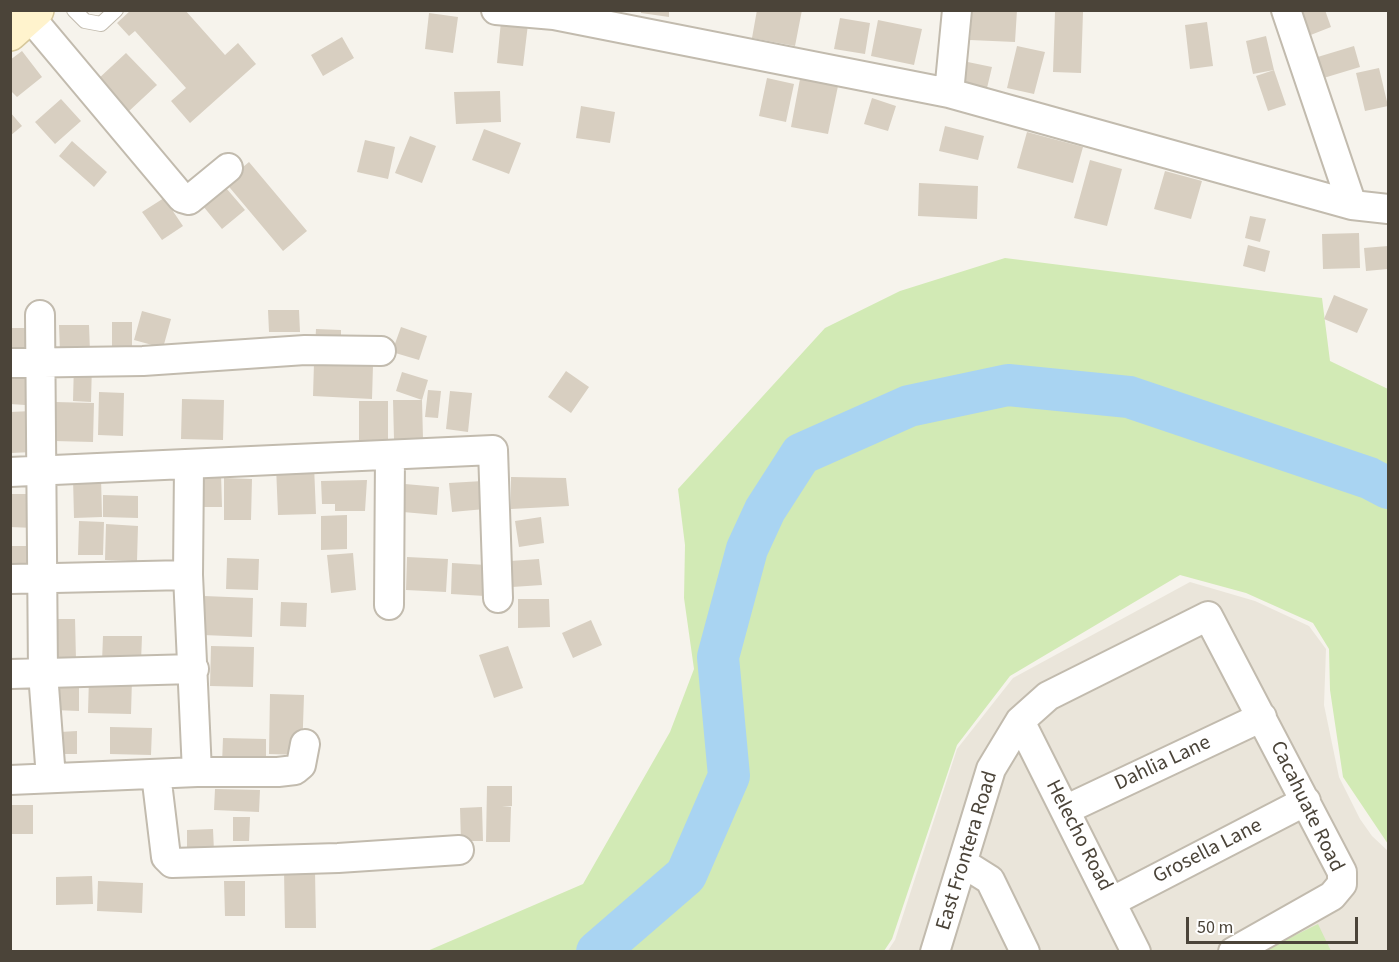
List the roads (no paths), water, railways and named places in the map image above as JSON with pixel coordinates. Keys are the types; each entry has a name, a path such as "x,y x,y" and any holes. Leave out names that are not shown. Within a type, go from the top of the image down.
{"street":[{"path":"496,10 555,13 949,93 1352,205 1389,209"},
{"path":"949,93 957,10"},
{"path":"1286,10 1352,205"},
{"path":"26,20 182,198 189,200 228,168"},
{"path":"40,315 43,673 51,778"},
{"path":"10,363 143,361 305,350 381,351"},
{"path":"10,472 189,466 493,450 498,598"},
{"path":"389,604 390,455"},
{"path":"189,466 188,575 197,772"},
{"path":"10,579 188,575"},
{"name":"Cacahuate Road","path":"1208,616 1342,872 1342,884 1332,896 1233,951"},
{"name":"East Frontera Road","path":"935,951 991,769 1020,721 1048,696 1208,616"},
{"path":"10,674 194,669"},
{"name":"Dahlia Lane","path":"1065,810 1262,717"},
{"name":"Helecho Road","path":"1020,721 1136,951"},
{"path":"10,780 295,770 302,765 305,744"},
{"path":"156,774 166,857 172,863 459,850"},
{"name":"Grosella Lane","path":"1111,902 1306,801"},
{"path":"963,862 990,880 1025,951"}],"lane":[{"path":"74,10 85,21 101,24 116,10"}],"waterway":[{"path":"597,952 686,875 729,776 718,657 747,549 765,510 801,454 909,406 1008,385 1129,397 1369,478 1388,488"}]}
